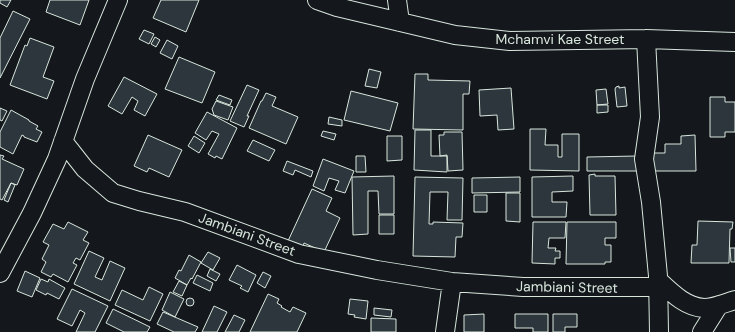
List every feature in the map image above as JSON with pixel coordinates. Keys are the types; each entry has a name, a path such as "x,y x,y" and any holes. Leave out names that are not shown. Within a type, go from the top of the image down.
{"street":[{"path":"0,273 32,213 57,160 85,79 118,0"},
{"name":"Mchamvi Kae Street","path":"317,0 337,7 455,35 510,41 646,39 735,42"},
{"path":"397,0 400,22"},
{"path":"646,39 650,117 644,159 651,202 658,284 659,332"},
{"name":"Jambiani Street","path":"64,141 85,169 113,193 185,212 299,254 377,270 452,282 523,287 658,284"},
{"path":"445,332 452,282"},
{"path":"658,284 692,305 704,308 727,303"},
{"path":"702,332 727,303"}],"building":[{"path":"0,0 11,0 7,7 0,3"},
{"path":"50,0 89,0 80,25 46,12"},
{"path":"161,0 199,0 186,32 153,18"},
{"path":"13,11 30,19 0,78 0,38"},
{"path":"144,30 154,34 149,44 139,39"},
{"path":"155,37 160,40 156,47 151,44"},
{"path":"30,38 54,47 43,77 54,81 47,99 10,85 25,45 27,46"},
{"path":"167,40 178,46 172,59 160,53"},
{"path":"179,57 215,72 202,103 165,89"},
{"path":"369,69 381,72 377,88 365,86"},
{"path":"415,74 428,74 428,80 470,81 469,94 463,94 463,130 413,129"},
{"path":"124,77 157,94 145,116 134,110 138,101 132,97 122,114 108,106"},
{"path":"247,85 259,90 247,116 249,116 244,127 230,121"},
{"path":"619,86 619,88 625,87 627,106 617,107 615,89"},
{"path":"511,88 514,129 498,130 497,115 480,116 479,90"},
{"path":"606,89 608,104 597,105 596,90"},
{"path":"351,91 398,103 390,131 344,120"},
{"path":"266,93 276,97 272,106 298,117 286,144 249,128"},
{"path":"219,95 232,100 230,105 216,100"},
{"path":"710,97 725,97 725,102 735,102 735,132 725,132 725,137 710,137"},
{"path":"216,101 233,107 228,120 214,115 212,109"},
{"path":"597,105 608,105 608,112 597,113"},
{"path":"0,108 7,111 2,121 0,120"},
{"path":"11,110 38,126 36,129 42,132 37,142 22,135 13,154 0,147 0,132"},
{"path":"207,112 237,128 222,159 216,156 215,158 208,154 219,134 212,131 206,140 195,133"},
{"path":"329,117 342,120 342,126 328,124"},
{"path":"530,129 546,129 545,145 558,145 558,157 562,157 562,134 579,134 579,171 530,170"},
{"path":"415,130 431,130 431,156 447,156 447,172 414,170"},
{"path":"323,131 336,134 334,140 321,136"},
{"path":"444,132 462,132 463,170 448,171 447,155 440,156 439,135 444,135"},
{"path":"148,135 182,150 169,177 149,168 147,172 134,166"},
{"path":"695,135 696,171 652,171 652,153 665,153 665,144 681,144 681,136"},
{"path":"194,136 205,143 199,153 188,146"},
{"path":"387,136 402,136 402,160 387,161"},
{"path":"253,140 275,150 269,161 247,151"},
{"path":"0,155 4,156 2,159 24,169 17,185 11,183 2,200 0,199"},
{"path":"356,156 365,156 366,172 356,172"},
{"path":"637,156 637,171 587,171 587,157"},
{"path":"323,159 354,171 345,193 335,190 339,181 329,178 324,191 313,186"},
{"path":"287,161 313,171 311,177 295,170 293,175 283,171"},
{"path":"595,174 595,176 615,176 616,215 590,215 589,175"},
{"path":"394,176 394,214 379,214 378,191 368,191 368,234 353,235 352,177"},
{"path":"573,176 573,191 552,192 552,202 567,202 566,217 532,217 532,177"},
{"path":"415,177 463,178 462,220 447,220 448,192 430,192 429,224 433,224 433,222 463,223 462,237 456,237 455,257 413,256"},
{"path":"520,177 520,192 472,193 472,178"},
{"path":"11,183 15,185 8,202 4,200"},
{"path":"312,189 332,198 326,211 340,218 324,252 304,243 303,247 288,241"},
{"path":"506,193 520,193 520,222 506,221"},
{"path":"474,195 487,195 487,212 474,212"},
{"path":"379,215 394,215 394,234 379,234"},
{"path":"698,221 733,222 732,229 730,229 729,263 691,263 692,245 697,245"},
{"path":"68,222 88,232 83,240 89,243 80,260 76,258 73,263 77,265 68,282 53,274 51,277 41,272 46,262 42,259 49,245 43,242 53,224 64,229"},
{"path":"533,222 566,222 565,238 549,238 548,248 556,248 555,251 560,251 560,258 555,258 555,264 532,263"},
{"path":"567,222 616,222 616,238 605,238 605,245 611,245 611,262 605,262 605,264 566,264"},
{"path":"730,248 735,248 735,262 731,262"},
{"path":"89,251 104,258 95,277 102,280 110,261 125,268 110,301 74,284"},
{"path":"208,252 220,258 213,270 201,263"},
{"path":"189,255 201,262 187,285 175,278 179,270 181,271"},
{"path":"237,265 256,275 248,292 240,288 242,286 229,280"},
{"path":"210,269 220,274 216,281 207,276"},
{"path":"25,271 40,278 32,297 17,291"},
{"path":"263,272 271,276 265,288 257,283"},
{"path":"197,275 213,283 210,291 193,283"},
{"path":"41,279 48,282 49,279 65,288 59,299 47,293 46,295 36,290"},
{"path":"179,281 187,285 182,296 173,292"},
{"path":"149,287 163,294 150,321 115,305 122,290 143,300"},
{"path":"72,289 108,306 95,332 76,332 85,313 80,310 72,326 57,319"},
{"path":"170,292 184,299 175,317 162,310"},
{"path":"268,294 279,299 277,303 290,312 293,307 306,313 297,332 250,332"},
{"path":"188,298 192,298 194,302 192,306 188,306 186,304 186,300"},
{"path":"350,299 368,301 366,319 354,317 355,315 348,314"},
{"path":"214,306 227,312 217,332 202,332"},
{"path":"374,308 392,310 391,317 374,315"},
{"path":"113,309 150,327 147,332 124,332 106,323"},
{"path":"163,312 198,327 195,332 174,332 157,324"},
{"path":"484,314 484,332 464,332 464,315"},
{"path":"515,314 548,314 548,332 533,332 533,328 515,328"},
{"path":"553,314 577,314 577,327 565,327 565,332 553,332"},
{"path":"234,315 245,320 239,332 225,332"},
{"path":"371,318 396,319 396,332 371,332"}]}
